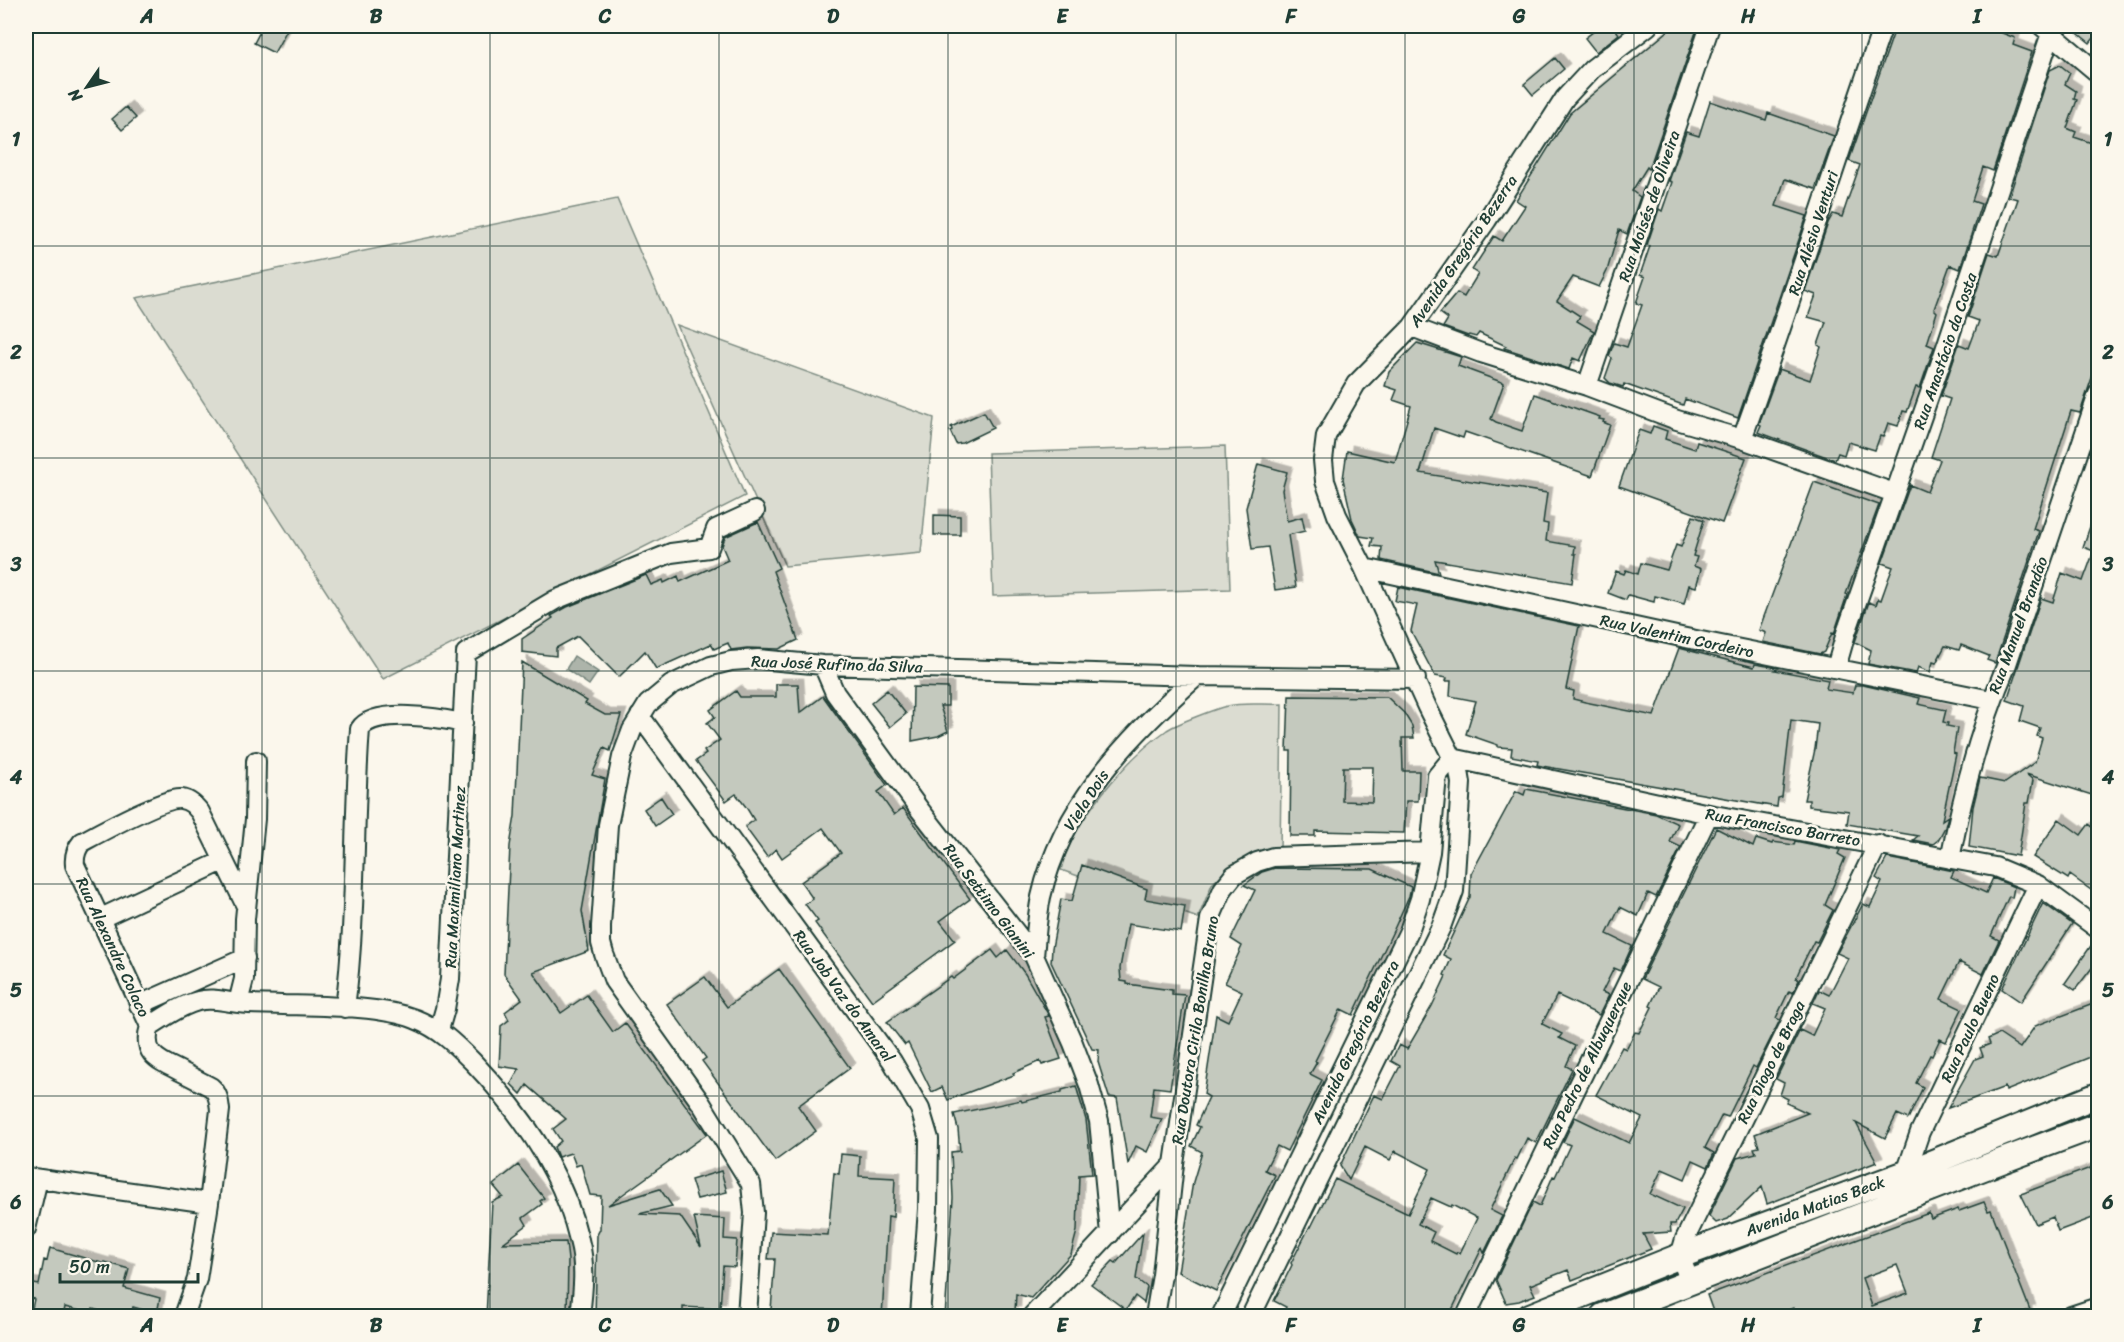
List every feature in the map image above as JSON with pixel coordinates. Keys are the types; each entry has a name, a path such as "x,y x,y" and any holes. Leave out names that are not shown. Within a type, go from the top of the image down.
{"main road":[{"name":"Avenida Matias Beck","path":"1530,1317 1680,1256 1906,1173 2098,1095"},
{"name":"Avenida Matias Beck","path":"1603,1317 2098,1125"}],"street":[{"name":"Avenida Gregório Bezerra","path":"1251,1317 1441,927 1454,891 1458,848 1461,783 1459,771 1364,568 1336,515 1325,481 1323,460 1326,436 1356,384 1412,327 1487,220 1564,98 1592,69 1648,26"},
{"name":"Rua Moisés de Oliveira","path":"1587,387 1710,26"},
{"name":"Rua Alésio Venturi","path":"1742,439 1883,26"},
{"path":"2047,29 2098,73"},
{"name":"Rua Anastácio da Costa","path":"1836,668 1894,493 1942,359 2047,29"},
{"path":"1412,327 1894,493"},
{"name":"Rua Manuel Brandão","path":"1950,859 1962,796 1991,700 2007,664 2098,394"},
{"path":"345,1008 351,958 360,729 363,724 373,718 402,716 463,723 466,653 555,600 671,553 709,548 716,529 755,511"},
{"name":"Rua Valentim Cordeiro","path":"1364,568 1681,637 1991,700"},
{"name":"Rua José Rufino da Silva","path":"747,1317 754,1213 752,1184 701,1103 614,981 601,943 608,825 615,784 632,730 648,704 659,693 711,666 731,661 758,659 823,665 1197,676 1416,679"},
{"name":"Rua Settimo Gianini","path":"823,665 835,693 914,801 1034,956 1073,1043 1089,1085 1099,1121 1110,1234"},
{"name":"Viela Dois","path":"1034,956 1041,897 1056,849 1077,808 1118,752 1156,712 1197,676"},
{"name":"Rua Job Vaz do Amaral","path":"640,716 892,1061 920,1109 929,1139 930,1153 920,1317"},
{"name":"Rua Maximiliano Martinez","path":"439,1030 450,979 463,723"},
{"name":"Avenida Gregório Bezerra","path":"1221,1317 1409,931 1420,899 1430,852 1437,776 1452,758"},
{"name":"Rua Francisco Barreto","path":"1452,758 1709,814 1995,867 2038,885 2098,929"},
{"path":"238,1003 244,979 246,906 255,819 256,761"},
{"name":"Rua Alexandre Colaco","path":"150,1026 75,865 75,851 82,842 120,822 172,799 183,799 193,803 200,812 223,861"},
{"name":"Rua Pedro de Albuquerque","path":"1466,1317 1709,814"},
{"name":"Rua Diogo de Braga","path":"1680,1256 1685,1239 1878,844"},
{"name":"Rua Doutora Cirila Bonilha Bruno","path":"1155,1317 1174,1164 1210,920 1223,889 1234,875 1257,862 1274,857 1430,852"},
{"path":"99,919 223,861 246,906"},
{"name":"Rua Paulo Bueno","path":"1906,1173 1920,1132 2038,885"},
{"path":"139,1005 245,958"},
{"path":"184,1317 197,1279 209,1203 220,1110 219,1100 215,1090 211,1087 158,1061 150,1052 147,1036 150,1026 181,1008 197,1001 211,999 238,1003 345,1008 399,1014 439,1030 492,1082 510,1104 541,1150 567,1200 580,1241 584,1275 580,1317"},
{"path":"1032,1317 1174,1164"},
{"path":"26,1229 32,1178 209,1203"},
{"path":"1680,1256 1690,1282"},
{"path":"2071,1317 2098,1307"}],"shaded area":[{"path":"617,199 745,496 383,679 136,298"},
{"path":"677,325 934,418 921,553 785,566"},
{"path":"1225,446 1230,589 993,596 988,453"},
{"path":"574,656 598,672 589,685 566,669"},
{"path":"1282,704 1280,852 1259,852 1232,865 1212,884 1198,918 1061,870 1076,832 1103,792 1135,757 1167,730 1197,716 1227,706"}],"building":[{"path":"263,26 289,26 274,53 254,43"},
{"path":"1601,26 1613,26 1619,34 1596,52 1585,38"},
{"path":"1674,26 1693,26 1697,29 1649,169 1647,167 1632,191 1640,197 1627,234 1619,230 1607,271 1599,287 1573,277 1557,301 1580,316 1577,321 1594,331 1580,361 1573,358 1569,369 1504,348 1506,346 1479,333 1476,337 1468,336 1443,327 1448,319 1440,313 1457,293 1464,297 1478,274 1472,270 1494,236 1502,241 1525,206 1516,200 1570,113"},
{"path":"1896,26 1984,26 2015,38 2013,45 2032,52 1993,171 1983,167 1972,201 1981,204 1960,269 1950,265 1934,309 1937,312 1927,344 1934,347 1920,388 1916,387 1907,412 1903,411 1898,426 1888,423 1875,450 1848,442 1844,455 1838,453 1835,460 1758,432 1761,425 1759,424 1779,369 1810,380 1821,347 1818,345 1826,322 1808,317 1816,295 1805,291 1828,223 1833,214 1842,217 1860,165 1849,161"},
{"path":"2069,26 2098,26 2098,33 2090,43"},
{"path":"1555,58 1564,69 1533,95 1524,84"},
{"path":"2060,65 2070,73 2065,84 2076,91 2074,99 2077,100 2067,128 2076,132 2074,137 2098,145 2092,163 2098,166 2098,360 2080,413 2071,411 2033,529 2039,531 1995,663 1987,660 1989,656 1961,645 1959,650 1945,646 1936,663 1933,662 1930,672 1918,667 1916,673 1868,664 1871,650 1855,642 1869,602 1876,605 1878,599 1881,600 1893,567 1882,563 1910,485 1927,492 1940,460 1931,457 1950,399 1941,396 1959,344 1969,348 1979,321 1968,317 1989,253 1998,256 2018,199 2009,197 2050,70"},
{"path":"1710,101 1766,120 1768,113 1834,136 1815,189 1785,179 1776,206 1807,216 1738,418 1685,399 1683,405 1624,384 1623,387 1610,383 1605,378 1614,343 1627,347 1642,305 1636,303 1645,277 1640,275 1650,246 1647,245 1659,209 1662,211 1672,182 1669,181 1686,132 1699,136"},
{"path":"126,107 136,118 122,130 112,119"},
{"path":"1417,343 1461,357 1458,366 1504,383 1491,419 1496,422 1522,431 1535,394 1600,417 1599,419 1610,425 1592,476 1465,432 1463,438 1434,428 1420,473 1547,493 1543,523 1548,524 1546,541 1575,546 1572,583 1435,560 1439,573 1381,560 1382,547 1371,546 1373,538 1360,536 1352,519 1343,479 1347,451 1395,462 1411,406 1393,400 1397,390 1385,386 1389,372"},
{"path":"984,412 993,428 956,444 950,431 951,427"},
{"path":"1653,426 1667,431 1665,439 1695,449 1697,442 1746,458 1722,523 1619,486 1639,430 1650,434"},
{"path":"1258,464 1287,472 1282,490 1287,521 1302,517 1305,531 1288,535 1296,587 1275,590 1268,547 1252,549 1246,508"},
{"path":"1814,482 1879,505 1846,594 1834,634 1832,633 1824,652 1820,654 1763,642 1766,633 1759,630"},
{"path":"2096,509 2098,509 2098,797 2026,774 2033,780 2029,803 2026,803 2018,856 1969,847 1973,807 1980,778 2005,783 2035,762 2042,738 2037,736 2040,728 2020,721 2024,706 2007,700 2041,598 2053,602 2062,573 2083,581 2094,551 2083,547"},
{"path":"934,515 960,516 960,535 934,535"},
{"path":"1693,516 1704,520 1693,556 1697,557 1694,566 1701,569 1696,587 1689,585 1684,604 1655,596 1654,602 1628,595 1626,600 1608,593 1616,571 1624,574 1626,570 1638,574 1641,563 1667,570 1676,545 1681,547"},
{"path":"758,522 779,568 773,571 798,640 779,649 731,650 728,643 714,649 711,644 656,669 645,651 619,677 578,636 556,648 556,656 522,652 522,639 553,618 551,616 567,607 646,575 651,585 663,580 664,583 678,576 680,582 728,560 722,546 725,537"},
{"path":"1398,587 1579,626 1566,689 1574,691 1573,699 1585,702 1654,716 1679,648 1754,667 1755,664 1779,668 1775,670 1828,680 1826,689 1853,693 1855,685 1863,685 1920,698 1918,704 1946,710 1943,722 1948,723 1947,726 1957,728 1953,753 1956,754 1942,820 1948,816 1945,827 1933,844 1913,840 1918,836 1847,824 1849,811 1809,806 1809,800 1804,800 1818,724 1791,720 1782,797 1778,798 1777,807 1542,766 1537,765 1538,761 1511,756 1512,748 1498,747 1498,745 1466,734 1476,701 1450,696 1451,681 1435,676 1411,631 1417,605 1395,601"},
{"path":"522,662 587,701 585,704 605,715 621,715 610,751 604,748 592,775 605,779 582,911 589,951 533,972 561,1013 587,995 613,1032 625,1023 707,1134 608,1205 660,1189 672,1206 639,1214 680,1216 701,1247 694,1217 725,1219 724,1239 737,1240 735,1267 723,1266 720,1309 683,1307 683,1317 595,1317 597,1235 600,1229 601,1196 590,1195 581,1164 576,1166 571,1153 558,1157 554,1147 561,1141 553,1129 566,1119 527,1085 521,1094 511,1084 519,1069 499,1066 501,1026 509,1020 505,1012 522,999 504,974 510,846 515,816"},
{"path":"776,684 798,684 800,713 823,696 887,785 878,792 894,815 903,808 970,899 940,921 955,940 872,1001 815,923 818,921 805,904 813,899 801,882 841,853 823,828 782,858 776,849 767,857 745,827 754,820 746,807 736,794 726,801 696,761 706,754 704,751 720,740 707,723 715,717 710,710 736,691 740,697 776,697"},
{"path":"913,687 948,688 948,706 940,706 948,731 938,736 912,741"},
{"path":"887,690 906,714 890,727 871,703"},
{"path":"1289,696 1387,697 1404,713 1412,726 1414,738 1402,738 1403,771 1419,771 1418,801 1406,801 1404,833 1315,831 1315,836 1290,836 1291,751 1287,751","holes":["1343,767 1373,767 1372,802 1342,801"]},
{"path":"1526,789 1656,814 1678,824 1670,842 1681,847 1656,897 1648,893 1638,916 1620,907 1607,934 1632,946 1621,971 1614,968 1602,992 1609,995 1599,1015 1557,995 1542,1024 1562,1034 1559,1038 1575,1046 1566,1066 1572,1069 1536,1143 1527,1138 1517,1159 1515,1158 1490,1210 1502,1216 1484,1253 1482,1248 1449,1316 1444,1314 1443,1317 1317,1317 1310,1313 1308,1317 1281,1317 1286,1307 1274,1301 1335,1179 1408,1214 1430,1169 1395,1151 1390,1160 1365,1147 1349,1180 1340,1166 1374,1095 1383,1099 1400,1066 1391,1061 1399,1045 1407,1049 1446,976 1444,975 1451,959 1443,955 1470,897 1471,874 1516,791 1524,795","holes":["1431,1198 1451,1207 1452,1205 1477,1218 1460,1253 1456,1254 1430,1241 1434,1232 1418,1224"]},
{"path":"661,797 672,814 655,826 644,809"},
{"path":"2059,819 2081,835 2089,824 2098,832 2098,895 2070,875 2068,879 2033,857"},
{"path":"1716,828 1753,847 1756,839 1772,844 1773,842 1794,845 1795,841 1840,850 1838,854 1845,858 1825,905 1833,910 1799,971 1796,978 1799,980 1793,993 1789,991 1776,1018 1780,1020 1756,1068 1753,1066 1728,1117 1722,1115 1705,1148 1714,1153 1708,1167 1693,1160 1685,1179 1662,1169 1650,1194 1683,1209 1675,1224 1670,1224 1671,1232 1643,1234 1651,1249 1572,1280 1568,1270 1530,1285 1535,1295 1506,1303 1496,1280 1533,1202 1540,1206 1553,1176 1555,1177 1570,1145 1563,1142 1575,1117 1629,1143 1642,1118 1596,1095 1622,1047 1626,1049 1635,1032 1639,1033 1652,1007 1650,1006 1659,987 1642,979"},
{"path":"1887,858 1954,871 1951,877 1986,893 1993,878 2014,887 2012,898 2009,896 1991,936 1999,940 1983,974 1959,962 1941,999 1962,1009 1946,1042 1940,1039 1916,1083 1923,1087 1908,1119 1897,1114 1885,1138 1856,1123 1877,1162 1767,1204 1762,1187 1728,1219 1716,1223 1709,1216 1737,1158 1756,1153 1754,1148 1759,1147 1755,1134 1808,1113 1786,1103 1788,1099 1780,1095 1784,1083 1776,1079 1800,1030 1812,1036 1825,1008 1813,1003 1819,990 1829,995 1848,958 1837,953 1863,904 1870,907 1882,882 1876,878"},
{"path":"1082,865 1147,889 1145,899 1185,906 1181,932 1128,924 1120,968 1121,981 1127,984 1172,990 1172,994 1185,995 1170,1089 1154,1087 1150,1117 1162,1119 1147,1152 1136,1146 1128,1164 1117,1098 1109,1097 1098,1062 1099,1050 1092,1049 1051,962 1061,899 1072,901"},
{"path":"1275,868 1372,869 1411,887 1395,927 1353,1015 1341,1009 1315,1061 1317,1062 1310,1074 1322,1080 1287,1151 1277,1146 1265,1170 1275,1175 1216,1291 1178,1272 1193,1182 1202,1152 1191,1146 1200,1127 1196,1125 1209,1097 1204,1094 1216,1015 1228,1021 1242,991 1225,983 1242,946 1231,939 1255,890 1244,885 1262,872"},
{"path":"2043,903 2072,924 2021,1002 2002,989"},
{"path":"2095,940 2098,940 2098,960 2075,990 2065,983"},
{"path":"992,950 998,958 1007,950 1025,974 1049,1016 1045,1017 1061,1059 1042,1065 1040,1061 1013,1073 1014,1075 948,1100 942,1087 932,1092 908,1043 905,1045 887,1022 951,977 953,979"},
{"path":"779,969 850,1068 798,1106 816,1131 775,1161 702,1061 706,1058 667,1004 705,977 727,1007"},
{"path":"2093,1004 2098,1020 2098,1054 2006,1091 2005,1087 1948,1108 1975,1059 1983,1056 1980,1048 1990,1044 1988,1039 1999,1034 2020,1048 2035,1026"},
{"path":"1076,1086 1086,1120 1092,1174 1079,1175 1077,1231 1071,1254 1031,1298 1016,1294 1015,1312 1008,1312 1008,1317 945,1317 953,1198 951,1152 960,1151 954,1114 1021,1100 1022,1102"},
{"path":"841,1154 860,1156 859,1176 895,1178 893,1217 888,1216 882,1317 777,1317 777,1310 771,1310 775,1259 768,1259 771,1232 828,1235 834,1173 839,1174"},
{"path":"518,1165 544,1198 540,1201 542,1204 523,1218 527,1225 503,1243 566,1242 567,1317 486,1317 492,1202 503,1197 493,1185"},
{"path":"2098,1165 2098,1216 2058,1231 2053,1217 2036,1224 2021,1194"},
{"path":"721,1171 727,1192 697,1199 691,1180"},
{"path":"1984,1202 1988,1211 1991,1210 2030,1310 2026,1311 2027,1317 1797,1317 1793,1308 1772,1317 1715,1317 1707,1295 1929,1213 1931,1219 1958,1209 1959,1211","holes":["1897,1265 1908,1293 1872,1306 1862,1278"]},
{"path":"1143,1233 1136,1279 1147,1287 1144,1303 1135,1296 1126,1310 1091,1284 1113,1261 1116,1263"},
{"path":"50,1248 129,1269 124,1288 160,1298 157,1314 133,1307 130,1317 119,1317 93,1309 92,1314 65,1307 63,1317 30,1317 34,1299 26,1297 28,1283 39,1285 44,1260 47,1261"}]}
